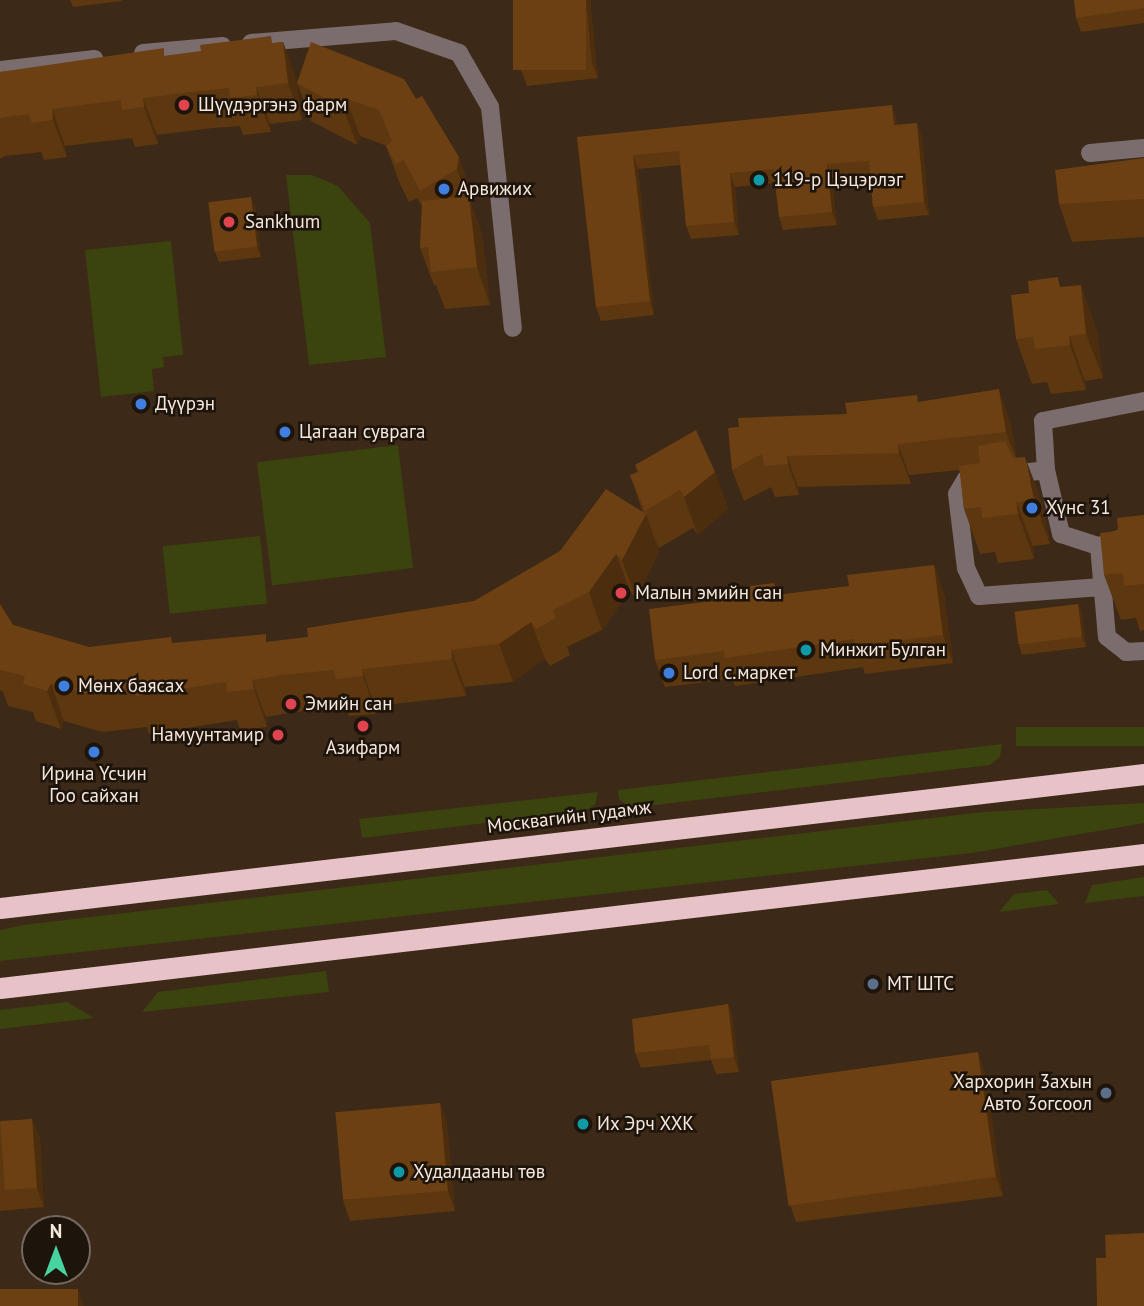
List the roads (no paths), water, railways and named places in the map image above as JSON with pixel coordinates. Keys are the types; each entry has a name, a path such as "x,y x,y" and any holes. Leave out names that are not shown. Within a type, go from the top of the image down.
{"highway":[{"name":"Москвагийн гудамж","path":"0,908 1144,774"},
{"path":"0,988 1144,854"}],"street":[{"path":"0,71 396,31 459,53 490,107 513,328"},
{"path":"1090,153 1144,148"},
{"path":"1144,401 1043,421 1046,470 1061,534 1099,546 1144,531"},
{"path":"1046,470 961,485 957,494 972,586 979,596 993,597 1102,587"},
{"path":"1099,546 1107,637 1126,652 1144,651"}],"place":[{"name":"Шүүдэргэнэ фарм","path":"184,105"},
{"name":"119-р Цэцэрлэг","path":"759,180"},
{"name":"Арвижих","path":"444,189"},
{"name":"Sankhum","path":"229,222"},
{"name":"Дүүрэн","path":"141,404"},
{"name":"Цагаан суврага","path":"285,432"},
{"name":"Хүнс 31","path":"1032,508"},
{"name":"Малын эмийн сан","path":"621,593"},
{"name":"Минжит Булган","path":"806,650"},
{"name":"Lord с.маркет","path":"669,673"},
{"name":"Мөнх баясах","path":"64,686"},
{"name":"Эмийн сан","path":"291,704"},
{"name":"Азифарм","path":"363,726"},
{"name":"Намуунтамир","path":"278,735"},
{"name":"Ирина Үсчин Гоо сайхан","path":"94,752"},
{"name":"MT ШТС","path":"873,984"},
{"name":"Хархорин 3ахын Авто 3огсоол","path":"1106,1093"},
{"name":"Их Эрч ХХК","path":"583,1124"},
{"name":"Худалдааны төв","path":"399,1172"}]}
